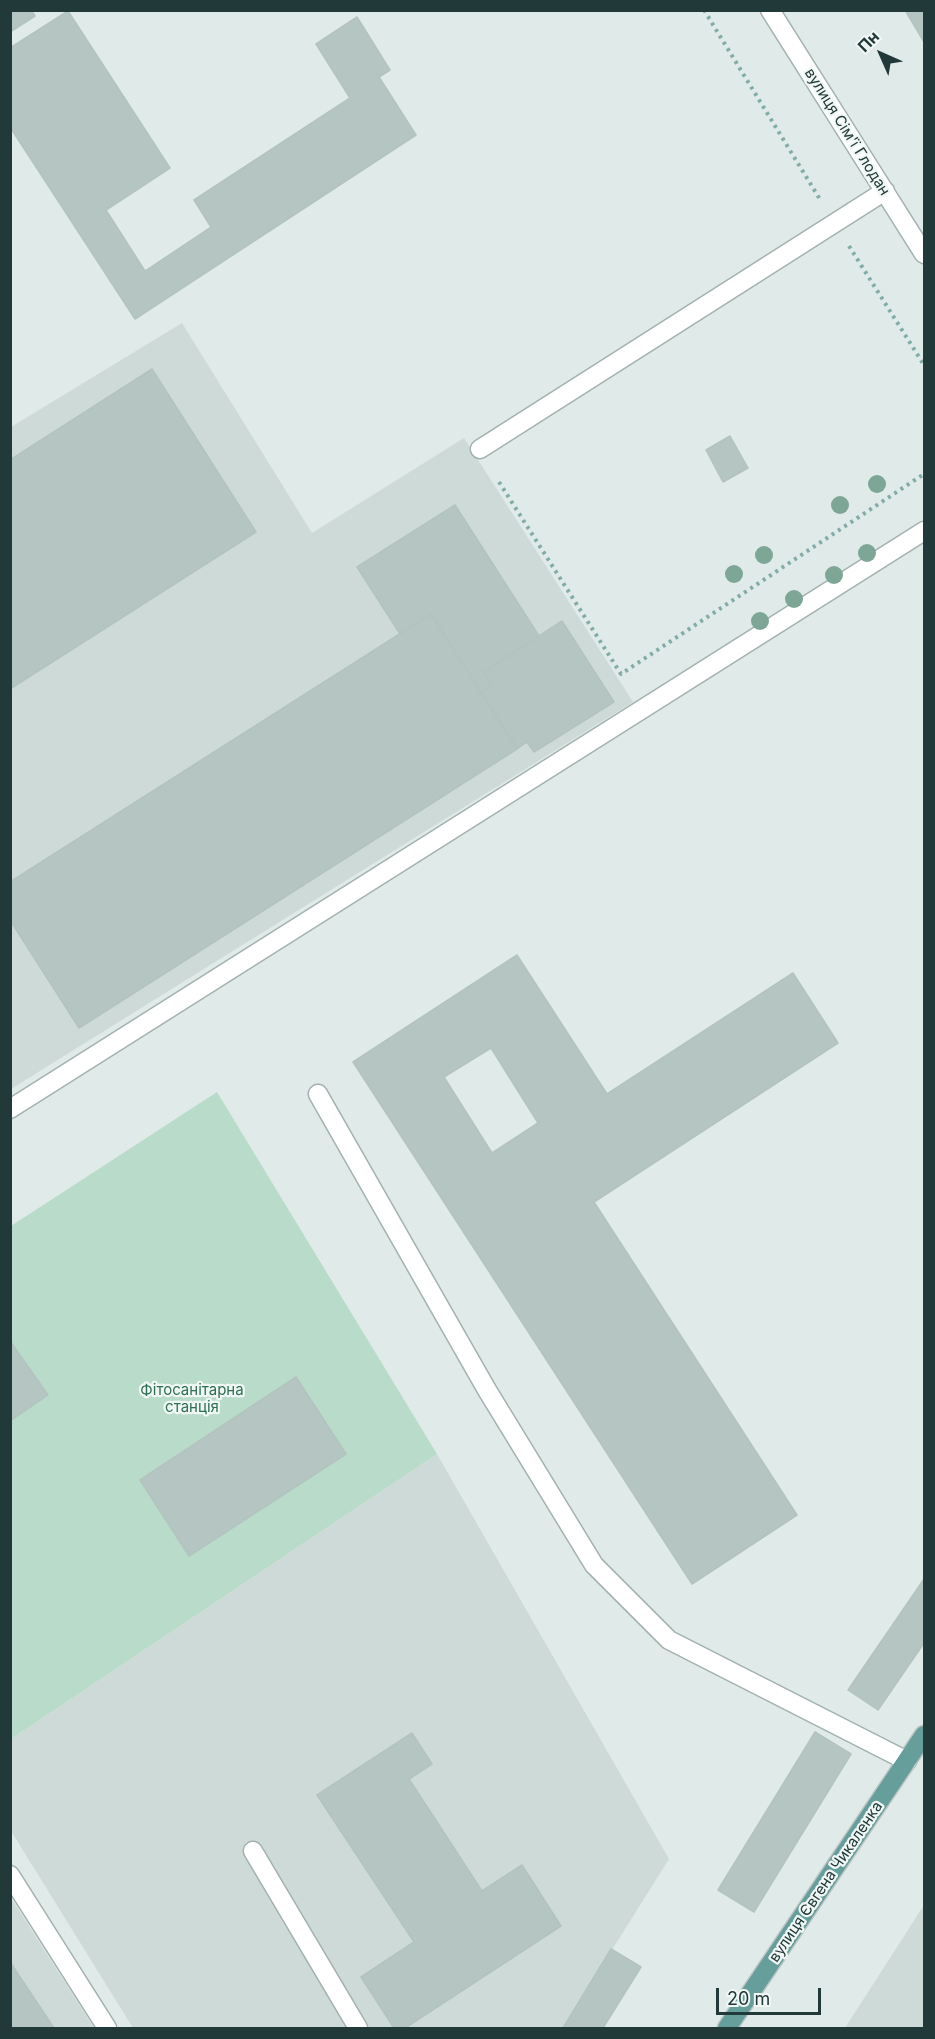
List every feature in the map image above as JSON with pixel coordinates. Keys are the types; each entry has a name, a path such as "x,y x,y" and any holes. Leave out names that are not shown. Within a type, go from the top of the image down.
{"main road":[{"name":"вулиця Євгена Чикаленка","path":"727,2028 924,1735"}],"street":[{"name":"вулиця Сім'ї Глодан","path":"770,10 924,254"},
{"path":"480,449 885,191"},
{"path":"10,1108 924,531"},
{"path":"318,1094 487,1389 594,1565 669,1640 907,1761"},
{"path":"253,1851 358,2028"},
{"path":"10,1875 107,2028"}],"path":[{"path":"704,10 924,365"},
{"path":"499,482 621,674 924,474"}],"shaded area":[{"path":"182,323 312,533 464,438 633,702 11,1089 11,427"},
{"path":"437,1454 669,1859 563,2028 133,2028 11,1831 11,1739"},
{"path":"11,1898 94,2028 11,2028"},
{"path":"924,1905 924,2028 845,2028"}],"green space":[{"name":"Фітосанітарна станція","path":"217,1092 437,1454 11,1739 11,1226"}],"building":[{"path":"10,10 31,10 35,16 10,32"},
{"path":"905,10 924,10 924,42"},
{"path":"68,11 170,168 106,210 145,271 211,227 194,200 350,98 316,44 357,17 390,70 379,77 416,135 135,319 10,127 10,48"},
{"path":"152,369 256,532 10,689 10,460"},
{"path":"730,436 748,468 723,482 706,450"},
{"path":"455,505 539,636 484,672 492,685 481,692 431,614 400,634 357,567"},
{"path":"431,614 517,749 79,1028 10,920 10,882"},
{"path":"562,621 614,702 534,752 527,742 517,749 481,692 492,685 484,672"},
{"path":"517,955 607,1094 793,973 838,1043 594,1202 797,1515 692,1584 353,1062","holes":["491,1048 538,1123 492,1153 444,1077"]},
{"path":"10,1341 48,1395 10,1421"},
{"name":"Фітосанітарна станція","path":"296,1377 346,1454 189,1556 140,1480"},
{"path":"924,1579 924,1643 878,1710 848,1690"},
{"path":"815,1732 851,1754 754,1912 718,1890"},
{"path":"412,1733 432,1764 409,1779 482,1891 522,1865 561,1926 405,2028 394,2028 361,1977 414,1942 317,1795"},
{"path":"611,1949 641,1967 603,2028 563,2028"},
{"path":"10,1962 54,2028 10,2028"}]}
